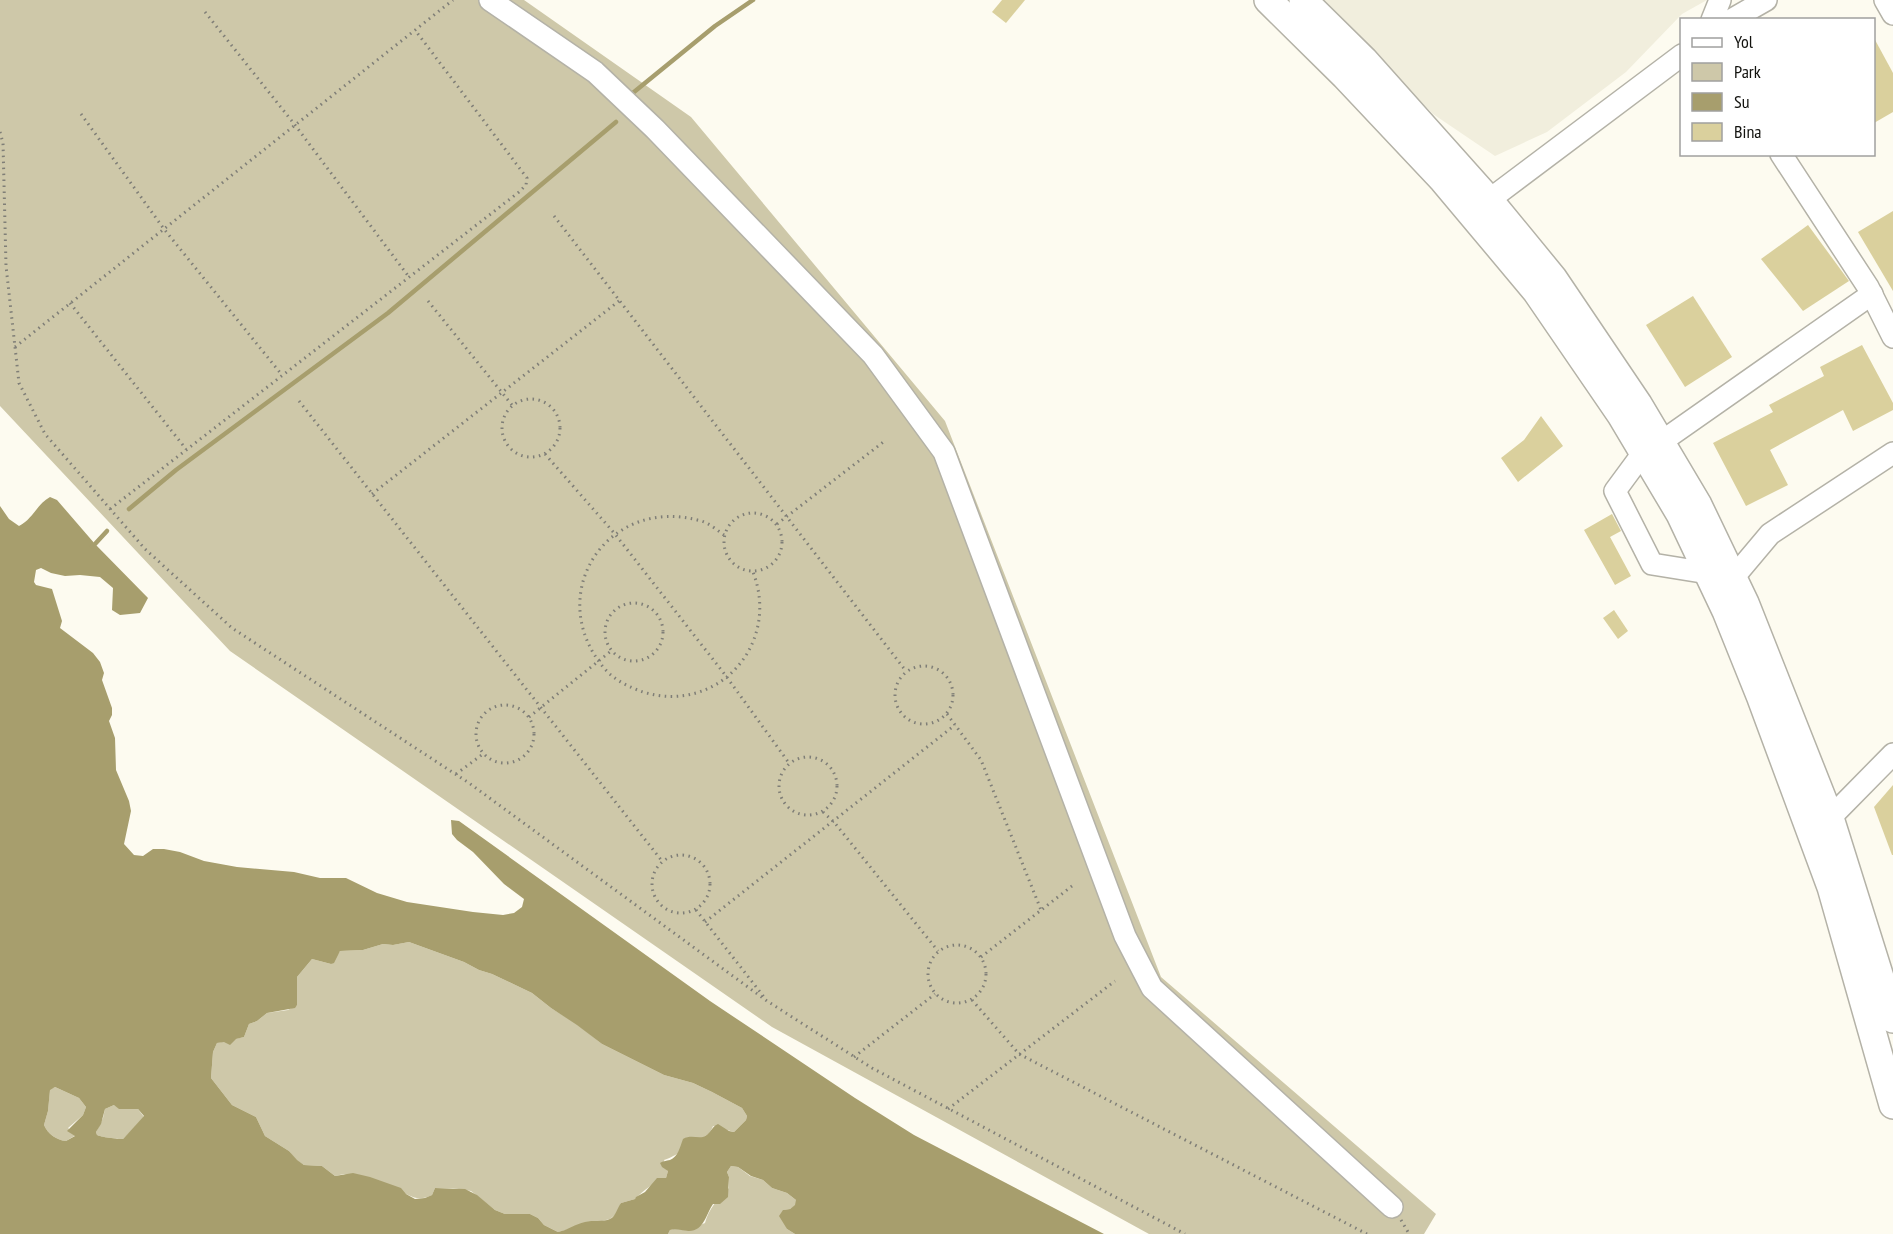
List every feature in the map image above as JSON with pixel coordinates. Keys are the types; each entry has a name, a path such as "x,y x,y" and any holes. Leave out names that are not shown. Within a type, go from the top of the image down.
{"main road":[{"path":"1268,0 1345,76 1443,180 1536,291 1621,415 1652,447 1698,505 1720,575 1726,611 1831,887 1893,1105"},
{"path":"1303,0 1364,60 1489,200 1553,278 1638,404 1652,447"},
{"path":"1720,575 1781,690 1830,818 1893,1019"}],"street":[{"path":"490,0 595,72 655,129 873,355 944,452 1125,936 1152,988 1392,1207"},
{"path":"1713,18 1720,0"},
{"path":"1734,18 1766,0"},
{"path":"1885,0 1893,14"},
{"path":"1489,200 1680,57"},
{"path":"1782,156 1872,294 1893,337"},
{"path":"1872,294 1652,447 1615,491 1652,564 1720,575 1770,534 1893,453"},
{"path":"1830,818 1893,754"}],"path":[{"path":"15,347 453,0"},
{"path":"205,12 409,277"},
{"path":"110,509 526,185 527,178 415,30"},
{"path":"81,114 164,229 282,375"},
{"path":"0,132 3,143 6,266 19,383 45,434 146,549 232,628 456,774 767,1001 872,1068 1185,1234"},
{"path":"554,216 906,671"},
{"path":"0,266 6,266"},
{"path":"428,301 512,405"},
{"path":"372,494 620,301"},
{"path":"70,303 186,449"},
{"path":"539,399 548,404 559,418 558,438 545,454 525,457 508,447 503,439 502,420 506,411 520,400 539,399"},
{"path":"299,402 662,861"},
{"path":"777,524 886,440"},
{"path":"545,454 615,534 726,676 789,763"},
{"path":"752,513 761,514 777,524 783,543 776,562 768,568 753,572 738,568 730,562 723,544 724,535 734,519 752,513"},
{"path":"724,535 703,521 673,515 642,519 615,534 594,556 581,584 579,615 588,645 606,670 629,687 657,696 686,696 714,686 737,668 753,644 761,616 759,587 753,572"},
{"path":"633,602 651,608 658,614 664,633 662,643 648,658 629,661 619,658 611,651 604,634 605,624 615,609 633,602"},
{"path":"529,717 611,651"},
{"path":"923,665 941,670 948,677 954,695 947,714 930,724 919,724 902,714 895,697 899,678 906,671 923,665"},
{"path":"495,706 514,706 529,717 535,735 528,754 510,764 500,764 483,754 476,736 480,718 487,711 495,706"},
{"path":"947,714 981,759 1041,910"},
{"path":"705,922 955,725"},
{"path":"456,774 483,754"},
{"path":"807,756 816,757 832,768 836,776 836,797 823,812 803,815 793,812 780,797 779,778 789,763 807,756"},
{"path":"823,812 834,822 938,952"},
{"path":"689,855 698,860 709,874 708,895 695,910 676,913 658,903 653,895 652,876 662,861 670,856 689,855"},
{"path":"981,957 1072,886"},
{"path":"695,910 767,1001"},
{"path":"947,946 966,946 981,957 987,975 980,994 962,1004 952,1004 935,994 930,986 928,967 938,952 947,946"},
{"path":"948,1109 1115,981"},
{"path":"854,1057 935,994"},
{"path":"972,1000 1019,1054 1367,1234"}],"shaded area":[{"path":"1322,0 1707,0 1682,14 1626,72 1547,132 1495,156 1433,114"}],"green space":[{"path":"0,0 524,0 691,117 945,421 1161,977 1436,1214 1424,1234 1149,1234 772,1027 230,651 0,406"},
{"path":"409,942 464,962 532,993 602,1044 664,1075 693,1083 742,1108 747,1116 746,1120 734,1132 713,1126 708,1134 664,1160 668,1171 666,1178 649,1187 635,1199 621,1203 616,1214 610,1219 558,1232 530,1214 505,1214 495,1210 471,1191 435,1188 432,1195 416,1198 344,1174 335,1176 322,1166 304,1165 296,1160 289,1151 265,1136 256,1117 232,1105 211,1078 213,1052 217,1043 244,1037 249,1024 267,1013 288,1010 297,1005 297,977 312,959 331,964 340,951 363,950 383,944"},
{"path":"55,1087 79,1098 86,1107 83,1115 68,1128 76,1135 66,1141 53,1136 44,1125 50,1089"},
{"path":"114,1105 138,1109 144,1117 123,1139 99,1136 96,1132 105,1109"},
{"path":"731,1166 738,1167 750,1176 763,1180 772,1188 787,1193 796,1200 796,1205 783,1210 787,1229 795,1234 668,1234 670,1230 677,1228 686,1231 705,1223 711,1208 729,1188 727,1172"}],"water":[{"path":"50,497 57,500 95,544 148,598 140,613 120,615 112,610 113,588 100,577 65,576 41,568 36,570 34,582 36,585 52,589 62,621 60,628 93,653 104,673 102,680 112,708 109,721 115,738 116,770 131,811 124,844 134,855 143,856 153,849 164,849 204,861 237,867 294,872 320,878 346,878 377,893 407,902 473,912 503,915 514,913 522,907 524,899 504,884 452,834 451,820 459,821 710,1001 855,1098 914,1135 1104,1234 795,1234 787,1229 779,1216 783,1210 795,1205 796,1200 787,1193 772,1188 763,1180 751,1176 738,1167 731,1166 727,1172 728,1197 720,1204 713,1204 698,1228 689,1231 672,1229 668,1234 0,1234 0,506 9,519 19,526","holes":["409,942 464,962 532,993 602,1044 664,1075 693,1083 742,1108 747,1116 746,1120 734,1132 718,1124 705,1136 683,1139 675,1157 660,1163 668,1171 666,1178 657,1178 645,1192 635,1199 621,1203 610,1219 585,1222 558,1232 530,1214 505,1214 495,1210 477,1195 465,1189 435,1188 432,1195 415,1199 401,1188 370,1177 353,1173 335,1176 322,1166 304,1165 289,1151 265,1136 256,1117 232,1105 211,1078 213,1052 217,1043 224,1042 230,1045 236,1039 244,1037 249,1024 267,1013 295,1008 297,1005 297,977 312,959 331,964 334,963 340,951 363,950 383,944","55,1087 79,1098 86,1107 83,1115 67,1131 75,1136 66,1141 53,1136 44,1125 50,1090","114,1105 119,1109 138,1109 144,1116 123,1139 105,1137 97,1135 96,1132 105,1109"]}],"building":[{"path":"1002,0 1025,0 1006,23 992,12"},
{"path":"1875,40 1893,73 1893,112 1875,122"},
{"path":"1893,211 1893,291 1858,232"},
{"path":"1808,225 1849,281 1803,311 1761,259"},
{"path":"1693,296 1732,357 1685,387 1646,325"},
{"path":"1862,345 1893,403 1893,410 1853,431 1843,410 1770,450 1788,485 1746,506 1713,443 1773,412 1769,405 1824,376 1820,367"},
{"path":"1541,416 1563,446 1518,482 1501,458 1524,440"},
{"path":"1612,514 1621,531 1610,537 1631,576 1615,585 1584,530"},
{"path":"1614,610 1628,631 1618,639 1603,618"},
{"path":"1893,785 1893,855 1892,855 1874,807"}],"waterway":[{"path":"634,92 715,26 753,0"},
{"path":"129,509 176,470 388,313 616,122"},
{"path":"92,546 107,531"}]}
